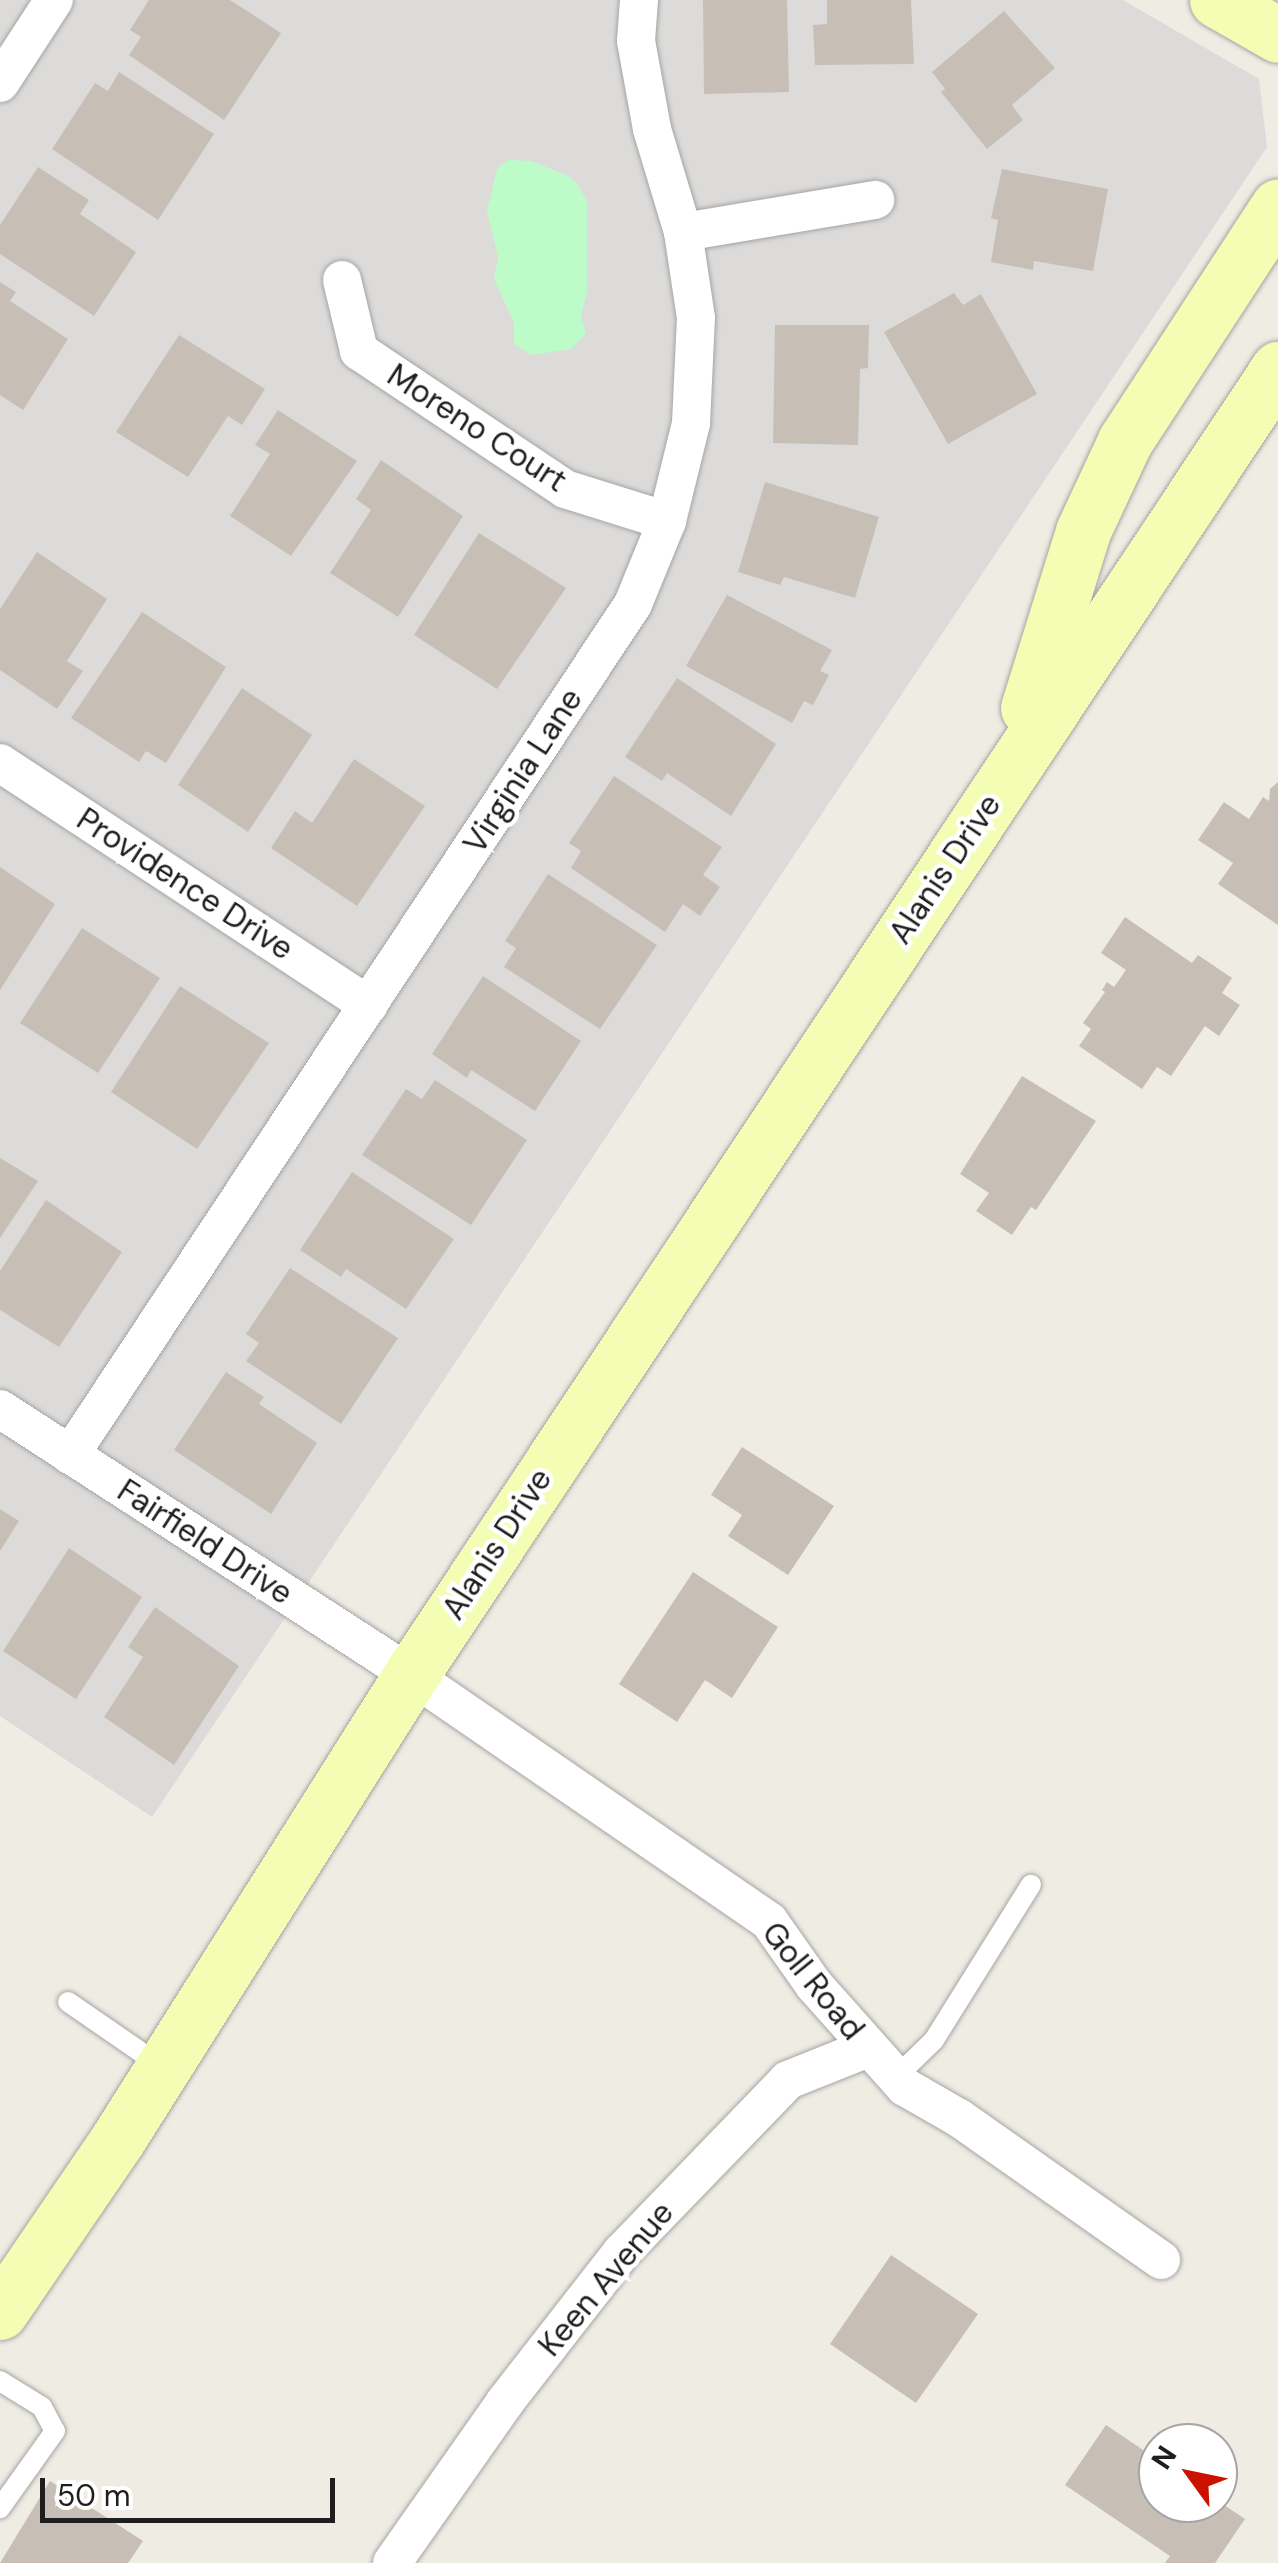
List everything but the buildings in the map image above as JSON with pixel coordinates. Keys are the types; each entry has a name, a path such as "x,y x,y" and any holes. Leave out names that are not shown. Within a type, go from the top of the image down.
{"main road":[{"path":"1217,0 1278,35"},
{"name":"Alanis Drive","path":"1003,782 1061,614 1083,532 1126,441 1278,206"},
{"name":"Alanis Drive","path":"0,2312 163,2068 411,1675 1278,368"}],"street":[{"path":"0,83 54,0"},
{"name":"Virginia Lane","path":"70,1455 634,604 666,522 691,423 696,318 683,232 652,129 636,42 639,0"},
{"path":"683,232 876,200"},
{"name":"Moreno Court","path":"342,280 359,351 566,488 666,522"},
{"name":"Providence Drive","path":"0,763 369,1005"},
{"name":"Fairfield Drive","path":"0,1409 411,1675"},
{"name":"Goll Road","path":"411,1675 768,1921 814,1985 896,2078 1161,2260"},
{"name":"Keen Avenue","path":"392,2563 504,2402 621,2252 788,2080 868,2048"}],"lane":[{"path":"896,2078 934,2040 1030,1885"},
{"path":"68,2002 163,2068"},
{"path":"0,2381 42,2406 55,2431 0,2508"}],"shaded area":[{"path":"0,0 1123,0 1259,79 1267,147 152,1817 0,1716"}],"green space":[{"path":"508,160 531,161 566,175 576,182 587,201 587,292 581,316 586,333 571,349 531,355 514,344 514,323 494,279 498,257 487,211 497,169"}]}
